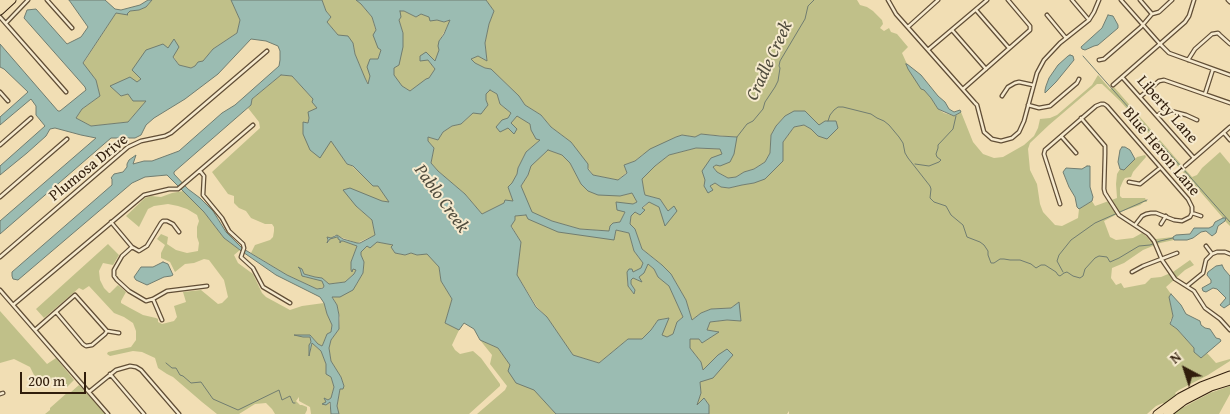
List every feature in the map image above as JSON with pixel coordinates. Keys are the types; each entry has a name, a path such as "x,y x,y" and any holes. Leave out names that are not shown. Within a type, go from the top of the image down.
{"highway":[{"path":"0,11 12,0"},
{"path":"1157,414 1166,412 1201,386 1230,374"},
{"path":"1182,399 1230,381"}],"street":[{"path":"6,23 28,0"},
{"path":"47,0 72,28"},
{"path":"888,0 896,14 976,106 984,132 992,138 1001,141 1008,140 1016,135 1022,127 1033,85 1044,60 1066,38 1089,20 1099,0"},
{"path":"908,27 938,0"},
{"path":"929,50 987,0"},
{"path":"963,89 1030,30 1030,25 1008,0"},
{"path":"1072,0 1089,20"},
{"path":"1122,0 1169,53 1230,75"},
{"path":"1140,0 1152,14"},
{"path":"1099,60 1104,59 1141,27 1152,14 1159,12 1172,0"},
{"path":"1113,85 1185,22 1194,0"},
{"path":"976,10 1008,48"},
{"path":"1047,15 1066,38"},
{"path":"1,18 66,92"},
{"path":"952,30 986,69"},
{"path":"1188,60 1202,42 1212,34 1218,34 1230,44"},
{"name":"Plumosa Drive","path":"0,257 128,147 138,142 171,133 267,51"},
{"path":"1205,94 1213,69"},
{"name":"Liberty Lane","path":"1122,77 1194,158"},
{"path":"1028,105 1039,108 1050,106 1077,83 1079,79"},
{"path":"1140,97 1161,80 1230,103"},
{"path":"1002,96 1015,83 1033,85"},
{"path":"0,92 8,101"},
{"name":"Blue Heron Lane","path":"1082,118 1096,106 1102,104 1107,106 1192,207 1190,217 1182,221 1156,213 1142,216 1135,225"},
{"path":"1157,116 1167,110 1196,120"},
{"path":"0,145 31,118"},
{"path":"1060,204 1044,154 1045,150 1082,118 1103,143 1105,154 1105,193 1119,215 1148,234 1154,241 1162,260 1175,279 1194,291 1205,308 1220,319 1230,330"},
{"path":"14,305 144,195 169,189 178,189 253,125"},
{"path":"1185,166 1230,127"},
{"path":"1224,133 1230,140"},
{"path":"1061,136 1076,153"},
{"path":"0,197 67,139"},
{"path":"1128,182 1140,184 1160,168"},
{"path":"200,171 204,176 203,194 222,218 228,231 244,244 242,258 253,268 263,287 290,303"},
{"path":"1192,213 1201,216"},
{"path":"1162,224 1166,216"},
{"path":"111,222 132,247 139,252 145,249 164,221 173,224 179,232"},
{"path":"1206,246 1212,254"},
{"path":"132,247 122,256 114,270 114,276 129,291 146,301 154,299 167,291 207,286"},
{"path":"1188,286 1203,273 1206,260 1212,254 1217,252 1230,254"},
{"path":"1132,272 1177,253"},
{"path":"0,290 108,414"},
{"path":"35,330 75,295 107,331 118,333"},
{"path":"154,299 162,320"},
{"path":"56,312 86,346 92,345 107,331"},
{"path":"89,392 119,368 134,367 141,370 179,414"},
{"path":"110,374 144,414"}],"green space":[{"path":"152,0 231,0 240,20 237,33 213,49 203,62 191,68 179,65 168,48 133,70 142,79 137,82 111,86 121,96 128,94 147,100 128,122 91,126 76,118 82,109 100,96 96,80 83,64 116,13 127,14 130,11 139,10 146,7"},
{"path":"322,0 356,0 372,17 381,50 370,76 369,84 355,54 353,43 338,35 327,22 331,17 326,11"},
{"path":"486,0 857,0 860,5 873,11 882,20 883,24 880,28 884,31 889,28 908,47 902,53 908,69 938,109 954,116 961,112 973,142 983,154 994,158 1003,157 1024,145 1034,136 1040,119 1057,115 1092,85 1098,75 1110,89 1114,87 1192,177 1197,175 1220,152 1230,164 1230,226 1225,221 1226,218 1223,218 1120,101 1102,84 1097,84 1030,143 1028,149 1030,170 1037,184 1043,212 1055,225 1062,226 1078,218 1079,209 1092,201 1095,206 1117,198 1117,174 1120,169 1124,170 1137,157 1145,155 1146,157 1131,177 1125,178 1123,181 1120,188 1120,196 1122,198 1145,198 1147,202 1104,221 1110,237 1116,240 1133,238 1142,233 1150,241 1173,237 1174,240 1143,250 1124,263 1112,268 1111,278 1116,285 1121,283 1124,288 1145,284 1151,278 1161,277 1173,272 1190,260 1194,265 1185,270 1166,287 1171,294 1169,297 1173,316 1170,324 1177,329 1201,358 1207,353 1216,363 1230,359 1230,361 1175,393 1184,407 1210,393 1230,386 1230,394 1219,414 1171,414 1163,403 1147,414 789,414 789,411 787,414 709,414 709,405 704,398 696,406 701,393 700,382 718,355 703,370 701,362 690,348 690,338 699,339 702,343 718,332 707,330 710,322 741,321 738,303 731,308 711,309 701,313 692,320 686,300 671,274 642,249 635,229 630,224 631,216 635,212 640,215 642,209 649,202 668,211 660,199 645,195 642,179 669,155 696,148 720,149 723,155 711,158 704,186 710,186 715,183 721,187 729,188 754,183 783,161 783,142 794,127 804,125 818,136 819,125 805,111 785,116 771,135 770,153 765,162 736,177 728,178 717,172 713,167 716,165 737,137 701,134 695,137 682,135 676,137 642,155 635,161 624,165 627,172 618,180 593,175 571,142 551,127 541,115 525,105 519,96 491,69 475,63 471,59 478,56 487,61 485,43 494,11"},
{"path":"400,11 416,17 421,14 444,22 451,20 439,41 439,50 435,62 428,60 435,69 429,78 410,91 402,86 393,75 403,33 399,20"},
{"path":"281,75 292,76 313,99 317,108 309,118 308,123 304,122 331,140 347,164 352,166 373,186 378,185 390,203 382,201 356,206 372,220 375,235 357,243 335,235 331,238 327,237 328,243 330,239 337,237 340,240 357,246 351,262 351,270 356,270 345,282 329,284 322,278 304,274 302,269 300,269 301,274 305,277 322,281 325,286 317,289 287,275 251,253 255,245 270,240 273,237 274,227 272,224 265,224 251,218 246,211 239,208 234,203 234,196 228,194 212,172 260,128 259,122 248,108 251,105 252,99"},
{"path":"490,90 497,94 500,104 511,113 508,118 508,128 513,133 511,123 517,115 530,124 531,130 540,140 526,152 512,184 508,187 513,201 504,203 482,214 465,194 431,163 434,148 428,141 428,137 438,140 443,132 452,126 461,124 473,113 488,105 486,94"},
{"path":"548,150 562,155 570,163 581,184 620,196 632,193 637,202 626,204 620,222 613,223 609,231 580,229 552,221 531,212 521,186 528,175 530,166"},
{"path":"183,191 204,212 224,238 240,250 234,255 238,263 253,274 262,293 266,297 290,310 324,303 332,325 331,332 327,334 322,346 310,335 296,335 310,337 310,354 312,343 321,351 326,364 326,370 331,377 334,387 331,398 325,399 329,402 331,414 311,414 310,407 299,401 299,397 296,401 300,405 307,407 305,414 275,414 266,403 255,404 239,414 217,414 173,377 158,368 155,358 142,352 133,351 110,356 107,354 108,352 131,347 136,340 136,331 133,323 114,313 89,286 83,290 79,288 44,318 36,309 108,244 119,255 113,265 103,263 99,271 100,280 109,293 118,285 126,292 121,303 143,315 156,318 162,324 174,321 177,317 174,306 186,302 183,292 201,290 218,304 222,303 228,297 224,280 209,260 204,259 185,264 175,272 170,262 161,258 165,245 157,239 161,234 168,237 167,244 176,250 187,253 198,251 197,227 199,221 197,215 187,209 168,204 148,209 139,227 126,216 145,198 151,196 161,197"},
{"path":"526,215 547,227 614,239 616,230 629,233 634,251 643,263 642,268 628,275 628,286 634,294 635,290 631,280 633,278 641,281 639,277 648,264 654,269 658,277 669,285 683,317 677,322 673,334 667,337 661,336 668,318 658,320 642,339 628,339 599,363 573,355 547,317 537,307 517,275 521,242 511,225 515,220 515,216"},
{"path":"377,242 393,245 391,247 395,253 417,255 427,253 439,267 441,281 452,299 445,323 459,330 452,345 460,354 473,351 481,358 500,384 469,414 339,414 337,406 340,389 344,386 331,361 329,348 331,340 339,329 340,318 337,305 332,296 356,285 363,273 364,262 361,252 368,245"},
{"path":"0,311 47,364 56,358 74,380 66,388 56,382 41,379 34,375 30,367 14,359 0,363"},
{"path":"480,340 498,348 510,365 516,382 534,389 556,414 477,414 505,390 507,386 490,364 492,355"},
{"path":"79,385 106,414 45,414 68,392 71,392"}],"water":[{"name":"Pablo Creek","path":"69,0 105,0 115,9 121,10 152,0 146,7 130,11 128,15 116,13 83,63 96,80 100,96 82,109 76,118 91,126 128,122 146,101 133,101 128,94 121,96 110,86 130,77 137,82 141,79 132,70 146,50 163,44 168,48 174,39 179,47 173,57 179,65 191,68 198,62 203,61 213,49 237,33 240,20 231,0 322,0 326,11 331,17 327,22 338,35 348,36 353,43 355,54 368,84 370,76 367,67 370,59 378,59 381,50 378,48 373,35 376,30 372,17 356,0 486,0 494,11 485,43 487,61 478,56 471,59 485,68 491,69 519,96 525,105 541,115 551,127 571,142 588,164 588,169 593,175 618,180 627,173 624,165 635,161 650,149 682,135 695,137 701,134 737,137 734,154 730,162 713,167 717,172 728,178 736,177 765,162 770,153 771,135 776,126 785,116 794,111 805,111 819,125 825,121 836,121 838,128 827,139 818,136 804,125 794,127 783,142 783,161 765,179 754,183 729,188 721,187 715,183 710,186 713,190 708,193 704,186 705,180 702,171 711,158 722,154 720,149 696,148 669,155 642,179 645,195 660,199 668,211 674,206 677,211 665,226 659,207 649,202 642,208 645,210 640,215 635,212 631,216 630,224 635,229 642,249 671,274 686,300 692,320 701,313 711,309 731,308 739,302 741,321 710,322 707,330 719,332 702,343 699,339 690,339 690,348 701,362 703,370 727,349 733,355 713,378 700,382 701,393 697,405 704,398 709,405 709,414 556,414 534,390 516,383 508,371 510,365 498,348 480,340 474,329 464,323 459,330 445,323 452,299 441,281 439,267 427,254 417,255 411,253 405,255 395,253 391,247 393,245 377,242 370,248 367,246 361,252 364,262 363,273 353,290 340,297 332,297 337,305 339,329 331,340 329,348 331,361 344,386 343,389 340,389 337,406 339,414 331,414 330,402 326,405 322,404 326,402 324,398 328,400 331,398 334,387 331,377 326,374 326,364 321,351 312,343 309,356 310,337 294,335 310,335 322,346 327,334 331,332 332,325 320,297 276,275 224,238 204,212 167,175 145,177 132,183 18,280 13,279 12,272 112,185 111,178 114,174 123,172 129,160 136,155 133,164 152,161 179,151 279,66 280,51 278,46 266,41 251,39 218,74 185,99 154,118 146,125 141,135 135,138 111,138 0,234 0,221 96,138 55,128 50,129 46,136 0,175 0,166 45,126 36,115 36,106 31,99 0,125 0,117 28,92 0,67 0,44 60,111 86,90 85,87 24,18 27,10 36,9 67,44 81,37 88,27","holes":["400,11 404,11 416,17 421,14 429,17 430,21 444,22 450,20 439,41 439,50 435,61 426,52 420,56 420,61 428,60 435,69 429,78 410,91 402,86 394,75 394,68 399,65 403,47 403,33 399,20 401,17","281,75 292,76 313,99 312,102 317,108 308,112 308,123 303,122 303,134 310,150 320,158 331,141 347,164 353,166 373,186 378,186 389,202 350,188 343,190 356,206 372,220 375,235 360,243 343,239 337,235 331,238 327,237 327,243 330,239 338,237 340,243 343,241 357,246 351,262 352,272 353,269 356,270 345,282 329,284 322,278 304,274 302,269 298,267 302,276 322,281 323,288 317,289 287,275 242,248 226,232 213,211 174,174 251,105 252,99","490,90 497,94 500,104 511,113 508,118 502,120 496,127 500,132 508,128 514,134 517,129 511,123 517,116 530,124 536,139 540,140 526,152 517,174 508,187 513,201 505,200 504,203 482,214 465,194 431,163 434,148 428,141 428,137 438,140 443,132 452,126 461,124 473,113 481,114 488,105 486,94","548,150 562,155 570,163 581,184 588,191 598,195 620,196 632,193 637,202 633,204 616,202 617,210 625,212 620,222 613,223 609,231 580,229 552,221 532,212 521,186 531,166","526,215 528,219 558,232 614,240 616,230 629,233 634,251 643,263 641,268 633,272 632,269 629,269 627,272 628,286 634,294 635,290 631,280 633,278 642,282 639,277 644,273 648,264 654,269 658,277 669,286 683,317 677,322 673,334 667,337 662,335 669,318 658,320 642,339 628,339 599,363 573,355 547,317 536,307 517,275 521,242 511,226 515,216"]},
{"path":"1108,15 1113,16 1118,28 1098,45 1085,50 1082,49 1081,47 1102,28"},
{"path":"1070,55 1073,56 1074,60 1045,93 1049,78 1058,65"},
{"path":"906,64 921,75 949,109 954,112 960,110 961,112 954,116 938,109 931,98 921,89"},
{"path":"1122,147 1130,150 1135,159 1124,170 1120,169 1118,162"},
{"path":"1090,166 1090,187 1093,197 1092,201 1079,209 1063,172 1066,168 1082,169"},
{"path":"1223,218 1226,218 1225,221 1218,226 1216,233 1212,236 1206,231 1187,240 1174,240 1173,238 1176,235 1190,234 1194,228 1209,228"},
{"path":"163,262 168,264 173,275 147,285 136,280 134,277 141,267 153,267"},
{"path":"1222,265 1230,276 1230,304 1224,308 1220,305 1226,298 1217,289 1213,288 1206,292 1202,288 1211,283 1207,275 1208,272 1216,266"},
{"path":"1171,294 1186,314 1200,321 1201,325 1210,329 1216,338 1221,341 1201,358 1194,352 1194,348 1177,329 1170,324 1173,316 1169,297"}],"waterway":[{"name":"Cradle Creek","path":"737,137 747,124 753,121 763,109 765,102 778,81 780,61 805,19 808,6 814,0"},
{"path":"1083,56 1230,222"},
{"path":"828,121 834,110 838,107 843,107 871,114 889,125 903,143 908,158 930,186 930,198 934,202 946,206 951,215 963,225 967,237 984,245 988,251 991,263 1000,259 1020,260 1036,268 1045,265 1060,276 1067,272 1080,278 1083,276 1085,269 1099,256 1107,257 1110,262 1139,246 1150,245 1173,238"},
{"path":"915,164 929,166 941,160 936,154 938,145 953,129 956,116"},
{"path":"1063,272 1057,261 1059,255 1071,240 1095,223 1147,200"},
{"path":"166,363 172,368 176,368 180,375 191,383 201,382 213,399 238,410 279,390 282,400 290,396 293,403 295,403"}]}
